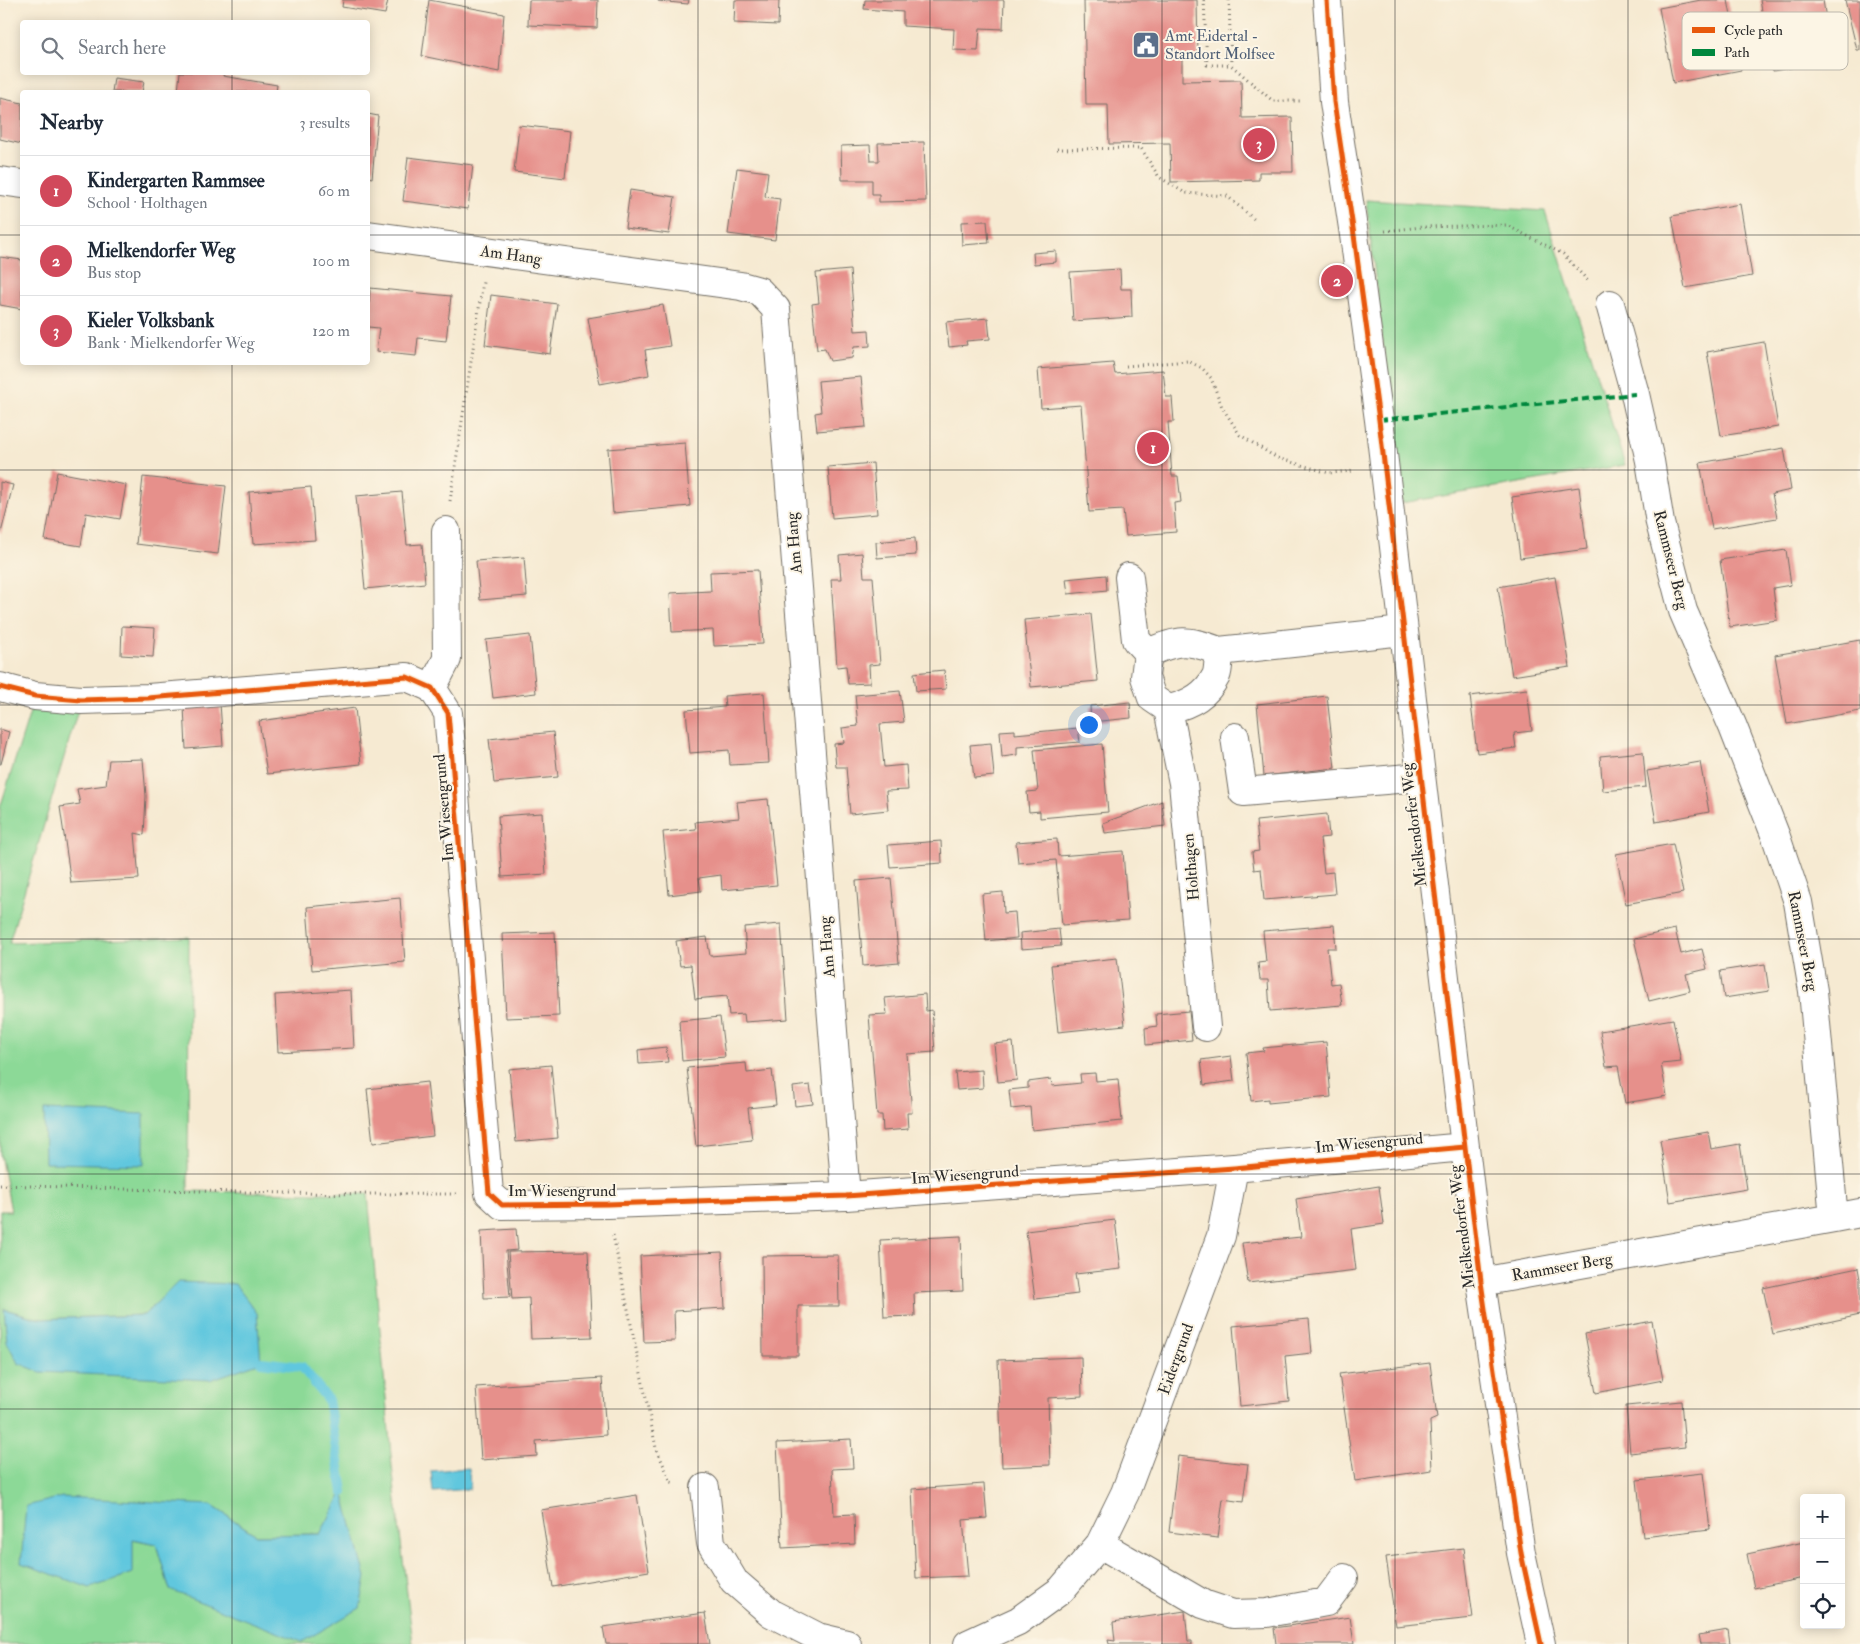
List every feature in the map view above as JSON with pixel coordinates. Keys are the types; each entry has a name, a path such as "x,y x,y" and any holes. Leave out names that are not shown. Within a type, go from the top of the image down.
{"street":[{"name":"Mielkendorfer Weg","path":"1327,0 1334,102 1354,235 1384,468 1481,1282 1520,1553 1541,1644"},
{"path":"0,181 20,184"},
{"name":"Am Hang","path":"370,235 742,286 759,291 776,309 846,1196"},
{"name":"Rammseer Berg","path":"1481,1282 1847,1215 1798,902 1776,836 1733,727 1683,611 1660,523 1650,461 1635,394 1610,304"},
{"path":"0,687 35,696 81,700 148,698 407,677 432,688 447,659 446,531"},
{"path":"1128,577 1136,640 1148,653 1145,678 1152,698 1168,709 1184,706 1203,695 1216,675 1219,652"},
{"path":"1148,653 1171,643 1179,642 1196,642 1219,652 1403,631"},
{"name":"Im Wiesengrund","path":"432,688 448,713 489,1193 502,1205 607,1204 846,1196 1234,1168 1465,1147"},
{"name":"Holthagen","path":"1168,709 1183,783 1206,1027"},
{"path":"1235,737 1243,792 1421,777"},
{"name":"Eidergrund","path":"968,1644 1018,1622 1061,1590 1100,1544 1125,1493 1221,1236 1234,1168"},
{"path":"705,1488 711,1543 734,1581 771,1613 818,1637 847,1644"},
{"path":"1100,1544 1203,1604 1233,1614 1267,1613 1326,1602 1344,1578"}],"path":[{"path":"1204,0 1207,65 1231,65 1273,101 1334,102"},
{"path":"1229,0 1231,65"},
{"path":"1057,150 1141,148 1159,177 1184,193 1227,196 1255,220"},
{"path":"1354,235 1422,226 1506,225 1564,254 1610,304"},
{"path":"446,531 488,252"},
{"path":"1126,366 1188,361 1202,368 1211,378 1222,407 1240,435 1277,458 1329,473 1384,468"},
{"path":"0,1185 340,1194 489,1193"},
{"path":"607,1204 656,1448 672,1482 705,1488"}],"green space":[{"path":"1366,200 1545,211 1625,465 1402,503"},
{"path":"35,696 81,700 9,943 189,937 188,1191 368,1194 392,1466 413,1644 0,1644 0,1211 11,1211 0,1153 0,808","holes":["178,1283 210,1380 4,1309 40,1319 144,1315","211,1505 256,1535 320,1534 170,1590 156,1544 133,1539"]}],"water":[{"path":"44,1110 144,1114 144,1165 45,1163"},
{"path":"178,1282 235,1284 257,1313 261,1362 210,1380 40,1372 18,1363 7,1342 4,1309 40,1319 144,1315"},
{"path":"469,1468 470,1489 433,1492 431,1471"},
{"path":"343,1492 366,1577 360,1608 302,1642 170,1590 156,1544 133,1539 133,1573 90,1588 21,1563 26,1506 62,1497 211,1505 256,1535 320,1534"}],"building":[{"path":"343,0 388,0 385,14 342,7"},
{"path":"429,0 504,14 499,72 422,56"},
{"path":"529,0 598,0 597,28 528,25"},
{"path":"658,0 689,0 688,4"},
{"path":"735,0 779,0 778,25 734,23"},
{"path":"865,0 1004,0 1003,29 980,28 978,51 953,50 954,29 903,26 903,12 864,9"},
{"path":"1084,0 1197,0 1198,57 1182,57 1182,81 1241,80 1242,118 1292,117 1293,172 1259,172 1259,180 1171,182 1170,143 1109,144 1108,105 1086,105"},
{"path":"1701,0 1728,0 1730,12 1682,12 1682,70 1741,70 1673,83 1659,8"},
{"path":"1760,0 1823,0 1825,12 1762,12"},
{"path":"1845,0 1860,0 1860,50 1857,50"},
{"path":"180,75 223,75 277,85 276,90 178,90"},
{"path":"114,78 144,82 142,90 112,90"},
{"path":"0,98 20,103 20,144 0,139"},
{"path":"370,114 378,116 372,178 370,178"},
{"path":"519,125 570,131 565,178 514,172"},
{"path":"924,142 926,201 879,202 879,194 872,194 872,180 842,180 841,146 870,145 871,161 879,161 878,143"},
{"path":"408,157 473,165 468,209 403,201"},
{"path":"737,168 768,172 765,197 780,199 775,240 728,234"},
{"path":"630,190 675,197 669,234 625,228"},
{"path":"1740,204 1752,276 1685,288 1672,216"},
{"path":"987,221 989,243 962,245 961,222"},
{"path":"1056,251 1056,262 1034,264 1033,253"},
{"path":"0,257 20,260 20,309 0,305"},
{"path":"1120,269 1121,289 1131,289 1132,317 1073,321 1070,272"},
{"path":"850,270 855,331 869,330 870,346 854,347 852,358 830,361 825,349 817,350 812,304 819,303 816,273"},
{"path":"370,288 451,296 446,341 418,338 416,356 376,352 379,328 370,327"},
{"path":"491,295 557,304 550,354 485,345"},
{"path":"663,305 670,346 645,350 649,375 600,384 588,318"},
{"path":"988,318 990,339 966,341 967,345 949,347 946,322"},
{"path":"1764,342 1778,427 1721,436 1707,352"},
{"path":"1113,363 1115,374 1163,370 1166,397 1172,397 1174,422 1168,422 1172,476 1178,476 1181,502 1174,503 1176,532 1126,536 1123,510 1089,512 1081,405 1041,408 1038,369"},
{"path":"861,377 866,427 817,431 815,413 821,412 818,381"},
{"path":"685,443 690,506 613,513 608,449"},
{"path":"1784,448 1791,490 1772,494 1777,518 1712,529 1700,463"},
{"path":"873,463 877,514 832,518 828,467"},
{"path":"57,472 126,485 120,519 86,513 81,546 45,540"},
{"path":"143,477 226,486 218,554 136,544"},
{"path":"0,482 13,485 1,533 0,532"},
{"path":"311,487 315,540 253,544 249,492"},
{"path":"1579,487 1587,549 1520,558 1512,497"},
{"path":"402,492 407,545 422,544 425,583 365,589 356,496"},
{"path":"915,538 916,555 877,558 876,542"},
{"path":"1786,550 1791,585 1773,588 1777,620 1730,627 1720,560"},
{"path":"862,553 864,577 873,577 880,664 869,665 870,683 848,684 846,666 837,667 831,579 841,579 839,555"},
{"path":"524,557 527,596 480,600 476,561"},
{"path":"758,570 763,644 714,646 713,630 672,632 670,593 711,591 710,572"},
{"path":"1106,575 1107,590 1068,594 1066,579"},
{"path":"1555,577 1570,667 1512,676 1498,587"},
{"path":"1091,614 1098,681 1031,687 1024,620"},
{"path":"122,626 155,628 153,657 121,655"},
{"path":"530,635 536,693 493,698 486,640"},
{"path":"1860,640 1860,711 1787,724 1775,655"},
{"path":"944,670 946,689 916,691 914,673"},
{"path":"1527,689 1532,731 1514,733 1516,748 1477,753 1470,696"},
{"path":"900,691 904,722 880,724 884,767 906,765 908,790 886,791 888,810 850,814 846,767 836,767 834,744 844,743 842,728 858,726 855,695"},
{"path":"764,693 769,763 730,765 729,750 690,753 686,710 725,707 724,696"},
{"path":"1327,696 1335,768 1264,776 1257,704"},
{"path":"1130,702 1131,718 1091,722 1090,706"},
{"path":"220,703 223,746 186,749 184,706"},
{"path":"355,708 361,764 267,774 259,721"},
{"path":"1078,728 1080,742 1017,747 1017,755 1002,757 1000,731 1015,730 1015,734"},
{"path":"0,729 9,732 1,764 0,764"},
{"path":"553,732 558,777 494,783 489,739"},
{"path":"991,743 994,776 974,778 970,745"},
{"path":"1102,744 1108,812 1040,818 1040,811 1029,812 1027,792 1038,791 1034,750"},
{"path":"1643,752 1646,787 1603,791 1600,756"},
{"path":"143,759 146,796 144,835 135,833 139,879 71,883 60,807 80,804 77,789 106,785 109,760"},
{"path":"1700,762 1709,812 1656,822 1647,771"},
{"path":"768,799 777,885 722,890 721,875 699,878 701,891 669,895 663,832 696,829 695,822 739,818 737,802"},
{"path":"1162,801 1165,826 1105,833 1103,823"},
{"path":"542,813 546,874 502,877 498,816"},
{"path":"1327,814 1329,837 1320,838 1324,873 1333,872 1335,894 1264,900 1261,869 1254,870 1252,852 1259,851 1256,821"},
{"path":"1057,839 1058,856 1123,851 1128,920 1062,925 1056,860 1018,863 1016,842"},
{"path":"941,841 942,863 890,867 888,845"},
{"path":"1673,844 1683,893 1626,904 1616,854"},
{"path":"891,878 899,963 863,966 856,881"},
{"path":"1003,892 1004,913 1015,912 1017,938 986,941 982,894"},
{"path":"400,898 405,962 312,970 307,907"},
{"path":"781,924 788,1019 745,1022 744,1014 729,1015 727,996 695,999 691,965 680,966 676,941 707,937 710,956 746,953 744,927"},
{"path":"1334,925 1336,948 1327,948 1331,984 1339,983 1342,1005 1270,1011 1268,980 1260,980 1258,963 1266,962 1263,931"},
{"path":"1059,929 1061,946 1021,949 1020,933"},
{"path":"1675,929 1681,954 1702,949 1707,969 1686,974 1690,991 1649,1001 1634,939"},
{"path":"555,932 559,1016 506,1018 502,934"},
{"path":"1117,958 1125,1025 1058,1032 1051,965"},
{"path":"1765,964 1769,991 1724,998 1720,971"},
{"path":"351,990 354,1048 278,1052 275,995"},
{"path":"925,994 926,1011 932,1010 935,1052 907,1054 912,1113 907,1113 908,1129 883,1131 882,1115 877,1115 869,1015 887,1014 885,998"},
{"path":"1189,1011 1192,1040 1146,1045 1145,1028 1157,1026 1156,1014"},
{"path":"720,1017 725,1057 682,1061 679,1021"},
{"path":"1673,1019 1681,1062 1661,1064 1667,1096 1625,1103 1618,1066 1606,1067 1600,1031"},
{"path":"1013,1042 1017,1080 998,1082 994,1044"},
{"path":"1326,1042 1331,1097 1268,1103 1268,1099 1251,1101 1246,1053 1264,1051 1263,1048"},
{"path":"666,1047 668,1062 639,1064 638,1050"},
{"path":"1231,1056 1234,1081 1204,1085 1201,1060"},
{"path":"746,1063 747,1073 772,1070 776,1105 748,1108 752,1140 696,1146 687,1068"},
{"path":"551,1065 558,1138 516,1142 509,1069"},
{"path":"982,1070 983,1088 957,1090 955,1072"},
{"path":"1095,1073 1096,1081 1118,1079 1122,1121 1032,1130 1030,1107 1011,1109 1009,1090 1028,1088 1028,1082 1051,1079 1052,1086 1081,1083 1080,1074"},
{"path":"427,1082 433,1136 373,1143 367,1089"},
{"path":"810,1085 813,1104 795,1106 793,1087"},
{"path":"1708,1132 1711,1149 1740,1144 1747,1189 1670,1202 1660,1140"},
{"path":"1379,1186 1384,1224 1351,1229 1356,1270 1248,1283 1242,1243 1301,1237 1296,1199"},
{"path":"1115,1220 1121,1269 1075,1274 1078,1294 1035,1299 1026,1231"},
{"path":"516,1229 518,1250 506,1251 510,1297 484,1298 481,1231"},
{"path":"961,1236 963,1291 914,1293 915,1316 884,1317 880,1240"},
{"path":"588,1251 592,1337 531,1339 529,1298 512,1299 508,1252"},
{"path":"722,1252 725,1308 674,1311 675,1341 644,1342 640,1256"},
{"path":"838,1255 839,1306 798,1306 798,1356 763,1356 762,1256"},
{"path":"1858,1268 1860,1279 1860,1315 1773,1334 1763,1288"},
{"path":"1309,1319 1312,1353 1285,1356 1289,1401 1240,1406 1233,1326"},
{"path":"1652,1321 1663,1380 1596,1393 1585,1334"},
{"path":"1081,1357 1082,1396 1048,1398 1050,1465 1002,1467 998,1360"},
{"path":"1430,1363 1437,1418 1430,1421 1432,1470 1355,1481 1339,1374"},
{"path":"602,1378 606,1435 536,1441 537,1456 481,1460 476,1387"},
{"path":"1681,1401 1685,1447 1630,1453 1626,1406"},
{"path":"851,1439 853,1468 832,1469 834,1515 854,1514 855,1544 782,1548 777,1443"},
{"path":"1178,1456 1248,1464 1243,1502 1223,1499 1218,1538 1169,1532"},
{"path":"1703,1473 1710,1529 1643,1537 1637,1480"},
{"path":"984,1484 987,1518 963,1520 968,1576 916,1578 912,1489"},
{"path":"637,1495 649,1571 553,1587 541,1510"},
{"path":"1800,1543 1800,1579 1754,1588 1747,1554"},
{"path":"1464,1548 1473,1618 1396,1626 1386,1557"},
{"path":"1185,1611 1188,1641 1192,1641 1192,1644 1109,1644 1108,1640 1115,1641 1113,1622"},
{"path":"705,1613 710,1644 606,1644 603,1627"},
{"path":"1350,1617 1354,1644 1276,1644 1274,1628"},
{"path":"1728,1630 1730,1644 1701,1644 1699,1635"}],"waterway":[{"path":"261,1362 302,1367 328,1400 343,1492"}],"marked path":[{"path":"1379,420 1635,394"}],"cycle path":[{"path":"1327,0 1334,102 1379,420 1481,1282 1521,1553 1541,1644"},
{"path":"0,687 35,696 81,700 148,698 407,677 432,688 448,713 489,1193 502,1205 607,1204 846,1196 1234,1168 1465,1147"}],"place":[{"name":"Amt Eidertal - Standort Molfsee","path":"1146,45"},
{"name":"Kieler Volksbank","path":"1259,144"},
{"name":"Mielkendorfer Weg","path":"1337,281"},
{"name":"Kindergarten Rammsee","path":"1153,448"}]}
